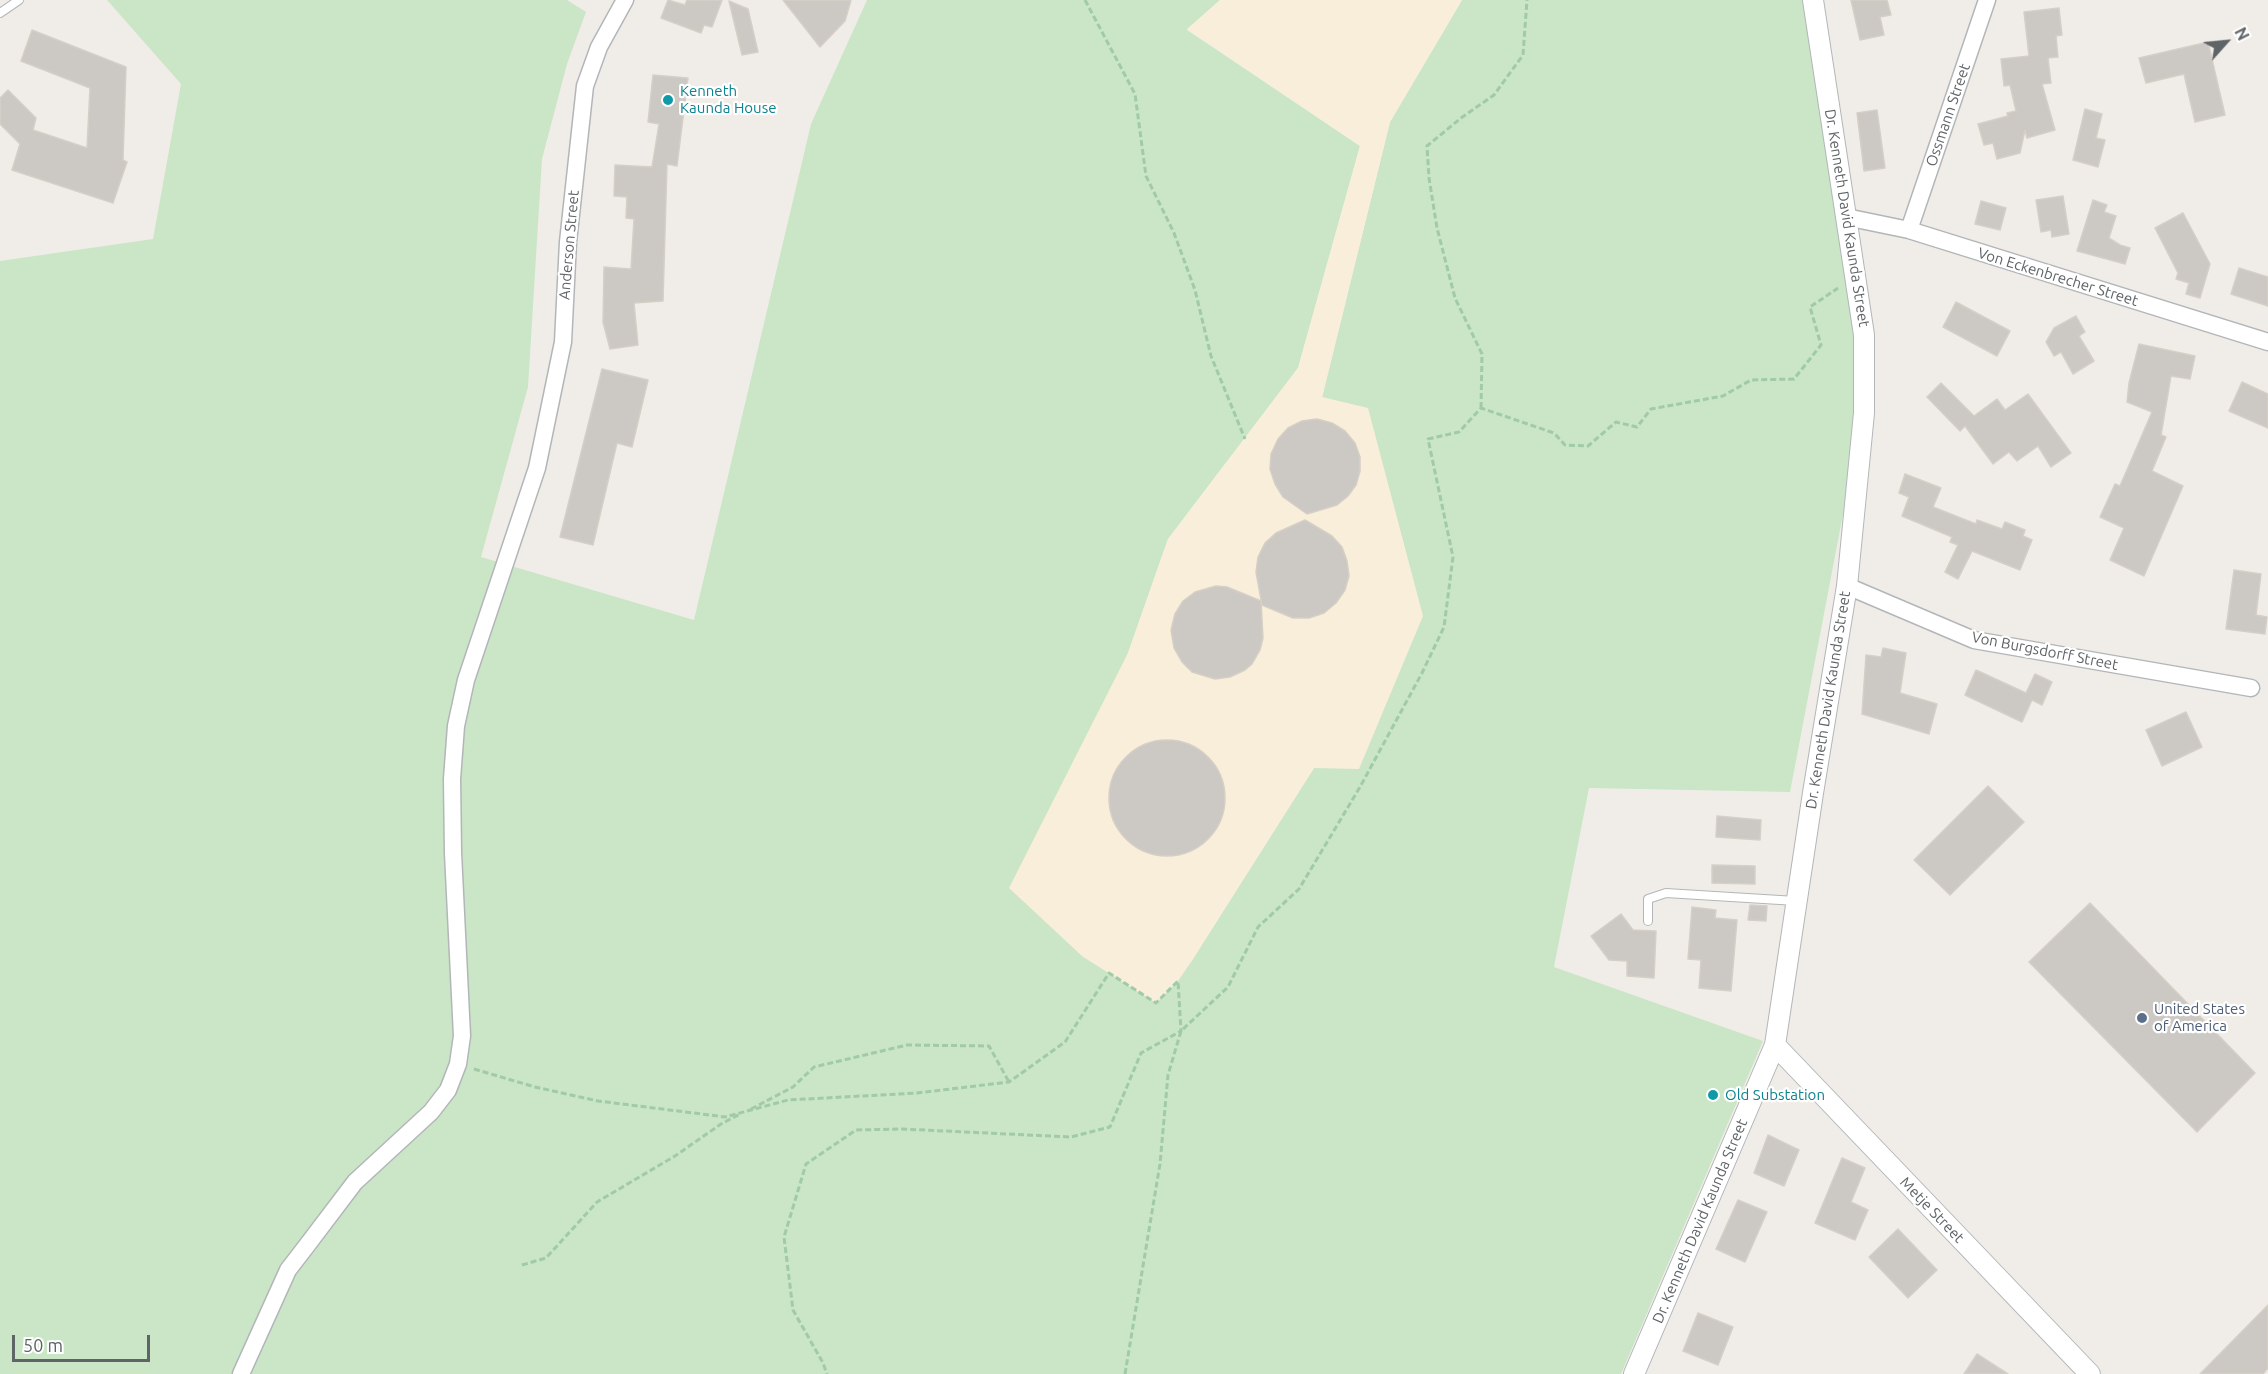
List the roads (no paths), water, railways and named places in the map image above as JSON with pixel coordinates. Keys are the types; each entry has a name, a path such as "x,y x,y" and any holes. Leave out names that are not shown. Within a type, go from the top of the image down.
{"street":[{"name":"Anderson Street","path":"241,1374 288,1270 355,1182 431,1112 448,1090 458,1064 462,1036 453,853 452,778 456,726 473,658 537,468 563,342 568,242 585,86 599,47 626,0"},
{"name":"Dr. Kenneth David Kaunda Street","path":"1634,1374 1775,1045 1847,586 1864,413 1866,373 1864,335 1813,0"},
{"name":"Ossmann Street","path":"1909,230 1988,0"},
{"name":"Von Eckenbrecher Street","path":"1846,217 1909,230 2268,342"},
{"name":"Von Burgsdorff Street","path":"1847,586 1974,640 2251,688"},
{"name":"Metje Street","path":"1775,1045 2090,1374"}],"lane":[{"path":"0,13 19,0"},
{"path":"1647,921 1648,899 1666,893 1797,901"}],"place":[{"name":"Kenneth Kaunda House","path":"668,100"},
{"name":"United States of America","path":"2142,1018"},
{"name":"Old Substation","path":"1713,1095"}]}
